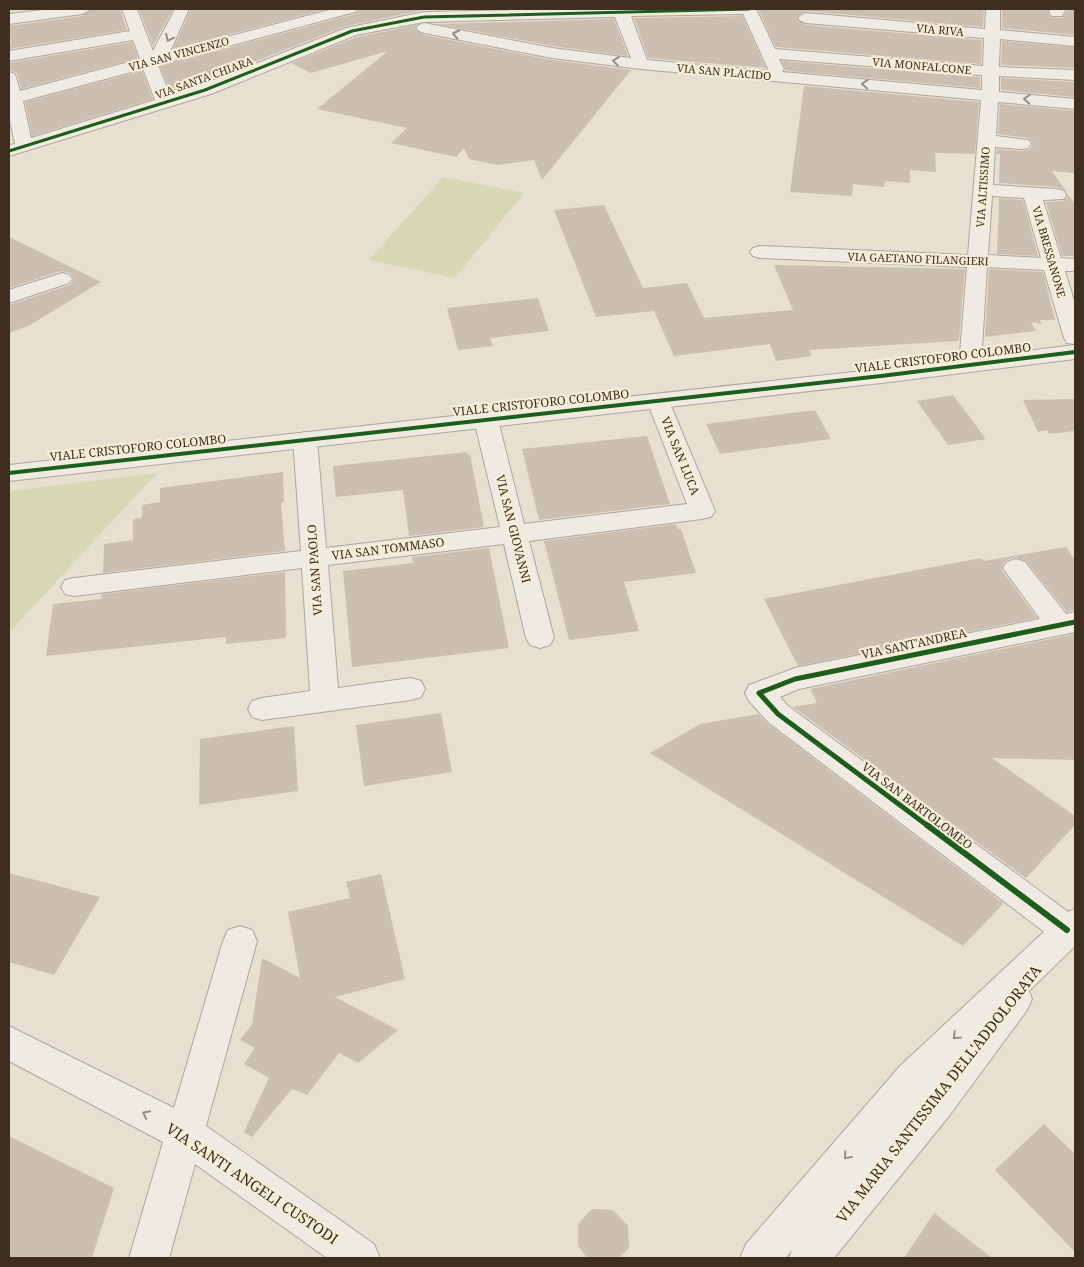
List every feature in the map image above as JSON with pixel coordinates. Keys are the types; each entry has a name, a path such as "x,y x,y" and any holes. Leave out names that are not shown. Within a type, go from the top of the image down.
{"street":[{"path":"9,19 82,9"},
{"path":"130,9 164,103"},
{"path":"149,62 161,53 182,9"},
{"name":"VIA SAN VINCENZO","path":"11,98 350,9"},
{"name":"VIA SAN PLACIDO","path":"380,9 420,27 549,41 641,64 1075,104"},
{"path":"749,9 780,76"},
{"name":"VIA SANTA CHIARA","path":"16,149 204,90 352,31 404,20 478,12 749,9"},
{"path":"839,9 850,22"},
{"path":"918,9 921,89"},
{"name":"VIA ALTISSIMO","path":"970,365 990,96 993,9"},
{"path":"621,10 641,64"},
{"path":"542,11 549,41"},
{"path":"478,12 482,33"},
{"path":"1057,13 1058,40"},
{"name":"VIA RIVA","path":"806,18 1074,42"},
{"path":"9,56 139,34"},
{"name":"VIA MONFALCONE","path":"769,53 990,72 1075,76"},
{"path":"9,77 16,149"},
{"path":"986,141 1022,144"},
{"path":"983,190 1058,195"},
{"name":"VIA BRESSANONE","path":"1032,194 1075,338"},
{"name":"VIA GAETANO FILANGIERI","path":"760,252 1075,265"},
{"path":"9,296 62,280"},
{"name":"VIALE CRISTOFORO COLOMBO","path":"9,473 658,401 1075,352"},
{"name":"VIA SAN LUCA","path":"658,401 702,511"},
{"name":"VIA SAN GIOVANNI","path":"486,420 540,638"},
{"name":"VIA SAN PAOLO","path":"305,439 325,701"},
{"name":"VIA SAN TOMMASO","path":"74,587 702,511"},
{"path":"1016,568 1067,623"},
{"name":"VIA SANT'ANDREA","path":"759,693 795,679 1067,623"},
{"path":"262,709 411,689"},
{"name":"VIA SAN BARTOLOMEO","path":"759,693 778,714 1071,927"},
{"name":"VIA MARIA SANTISSIMA DELL'ADDOLORATA","path":"760,1258 913,1078 1071,927"},
{"name":"VIA MARIA SANTISSIMA DELL'ADDOLORATA","path":"809,1258 936,1103 1071,927"},
{"path":"149,1258 240,941"},
{"name":"VIA SANTI ANGELI CUSTODI","path":"9,1043 184,1133 360,1258"}],"green space":[{"path":"443,177 524,193 455,278 369,260"},
{"path":"157,473 18,623 9,633 9,491"}],"building":[{"path":"92,9 120,9 127,30 9,49 9,44 11,43 9,26 82,16"},
{"path":"139,9 173,9 153,46"},
{"path":"191,9 327,9 173,49"},
{"path":"360,9 493,9 424,10 346,26 171,94 160,66 355,14"},
{"path":"758,9 984,9 983,27 806,11 796,18 806,25 982,40 981,64 776,47"},
{"path":"1002,9 1048,9 1048,14 1051,17 1062,18 1068,9 1075,9 1075,35 1002,28"},
{"path":"742,16 766,68 648,58 634,18"},
{"path":"614,19 628,56 552,46 437,24"},
{"path":"416,25 415,29 424,35 552,60 631,70 542,180 534,160 498,165 469,159 464,148 456,157 391,143 407,128 317,109 388,51 311,73 291,63 357,37"},
{"path":"1002,41 1075,47 1075,68 1001,65"},
{"path":"132,42 138,58 21,89 17,73 9,70 9,63"},
{"path":"782,61 980,77 980,88 789,71 786,70"},
{"path":"142,71 153,99 32,136 25,102"},
{"path":"1001,78 1075,82 1075,97 1001,90"},
{"path":"804,86 979,102 975,154 935,153 936,172 910,170 910,183 885,181 884,187 853,184 852,196 790,192"},
{"path":"1000,104 1075,111 1075,173 1052,171 1065,190 1057,187 999,183 1000,154 996,154 997,149 1022,151 1030,149 1033,144 1028,138 998,134"},
{"path":"1067,192 1075,204 1075,256 1062,256 1046,202 1064,201 1068,196"},
{"path":"999,198 1023,200 1038,256 997,254"},
{"path":"604,205 643,288 687,283 704,318 793,310 774,265 965,269 959,340 809,350 812,356 776,361 770,344 674,356 654,311 596,317 554,210"},
{"path":"9,237 101,282 30,325 9,333 9,305 70,285 74,279 70,273 61,271 9,288"},
{"path":"989,269 1043,272 1055,320 1040,320 1042,324 1031,322 1036,331 985,337"},
{"path":"538,298 549,331 490,338 493,346 458,350 447,308"},
{"path":"953,395 986,439 948,445 917,401"},
{"path":"1075,399 1075,431 1049,434 1047,430 1038,432 1023,400"},
{"path":"815,410 831,439 720,454 706,424"},
{"path":"647,436 670,504 539,520 522,449"},
{"path":"467,452 467,455 470,454 484,527 409,536 403,490 336,497 333,466"},
{"path":"283,472 284,502 281,503 285,551 103,573 104,544 133,540 133,519 142,518 142,505 160,502 160,488"},
{"path":"676,524 678,529 681,529 696,573 624,582 639,631 569,640 544,541"},
{"path":"1066,547 1075,560 1075,610 1067,612 1026,561 1015,557 1005,561 1001,569 1037,618 798,666 764,599 981,558 984,561"},
{"path":"489,548 509,648 352,667 343,571 413,563 412,557"},
{"path":"285,572 286,638 226,644 226,637 46,656 53,604 101,599 102,594"},
{"path":"1075,634 1075,760 992,758 1075,816 1075,825 1026,878 793,707 817,703 810,689"},
{"path":"441,713 452,772 364,786 356,725"},
{"path":"758,714 767,723 1003,903 1002,905 963,946 650,753 700,724"},
{"path":"294,726 298,791 199,805 200,739"},
{"path":"9,873 100,897 54,975 9,962"},
{"path":"381,874 405,979 335,997 398,1030 358,1063 339,1053 307,1095 292,1089 252,1137 244,1132 269,1078 244,1064 255,1048 240,1040 252,1024 262,958 300,978 288,912 350,898 346,882"},
{"path":"1044,1124 1075,1154 1075,1252 995,1170"},
{"path":"9,1136 114,1188 92,1258 9,1258"},
{"path":"592,1209 613,1210 628,1226 629,1248 619,1258 588,1258 578,1246 578,1224"},
{"path":"934,1213 992,1258 904,1258"}],"cycle path":[{"path":"9,151 205,90 352,31 424,17 749,9"},
{"path":"9,473 881,376 1075,352"},
{"path":"1067,930 778,714 759,693 795,679 1075,622"}]}
